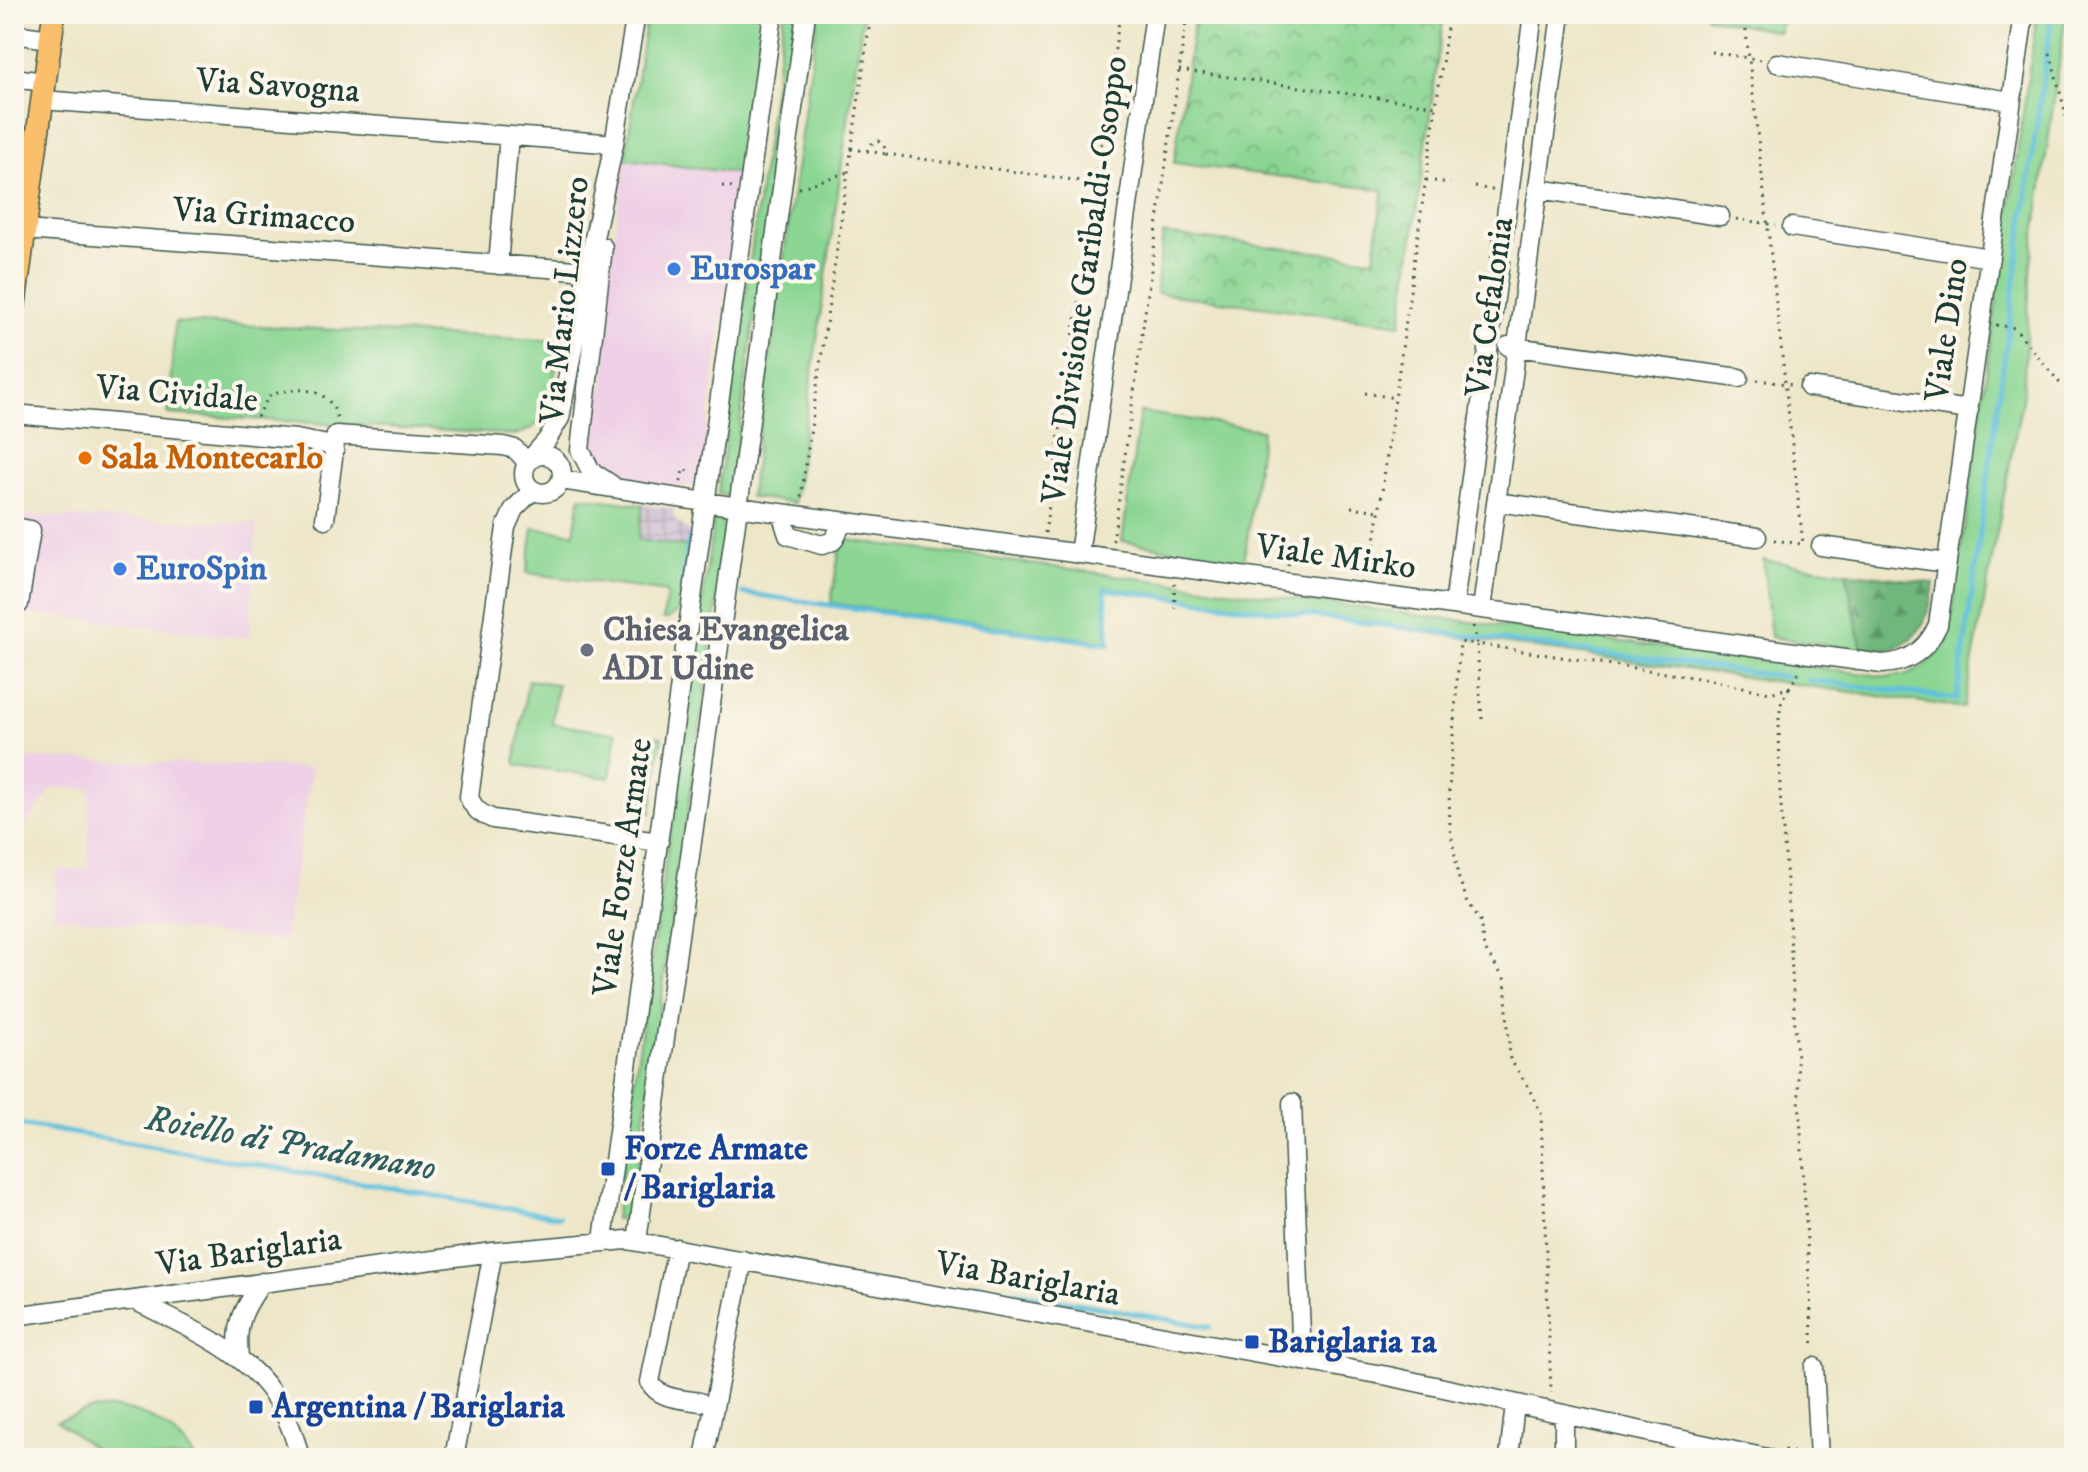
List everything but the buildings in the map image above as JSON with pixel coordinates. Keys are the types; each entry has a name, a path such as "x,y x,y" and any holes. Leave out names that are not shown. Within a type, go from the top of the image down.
{"main road":[{"path":"14,307 24,230 24,159 43,91 54,14"}],"street":[{"name":"Via Mario Lizzero","path":"529,460 540,454 553,457 561,467 561,480 549,492 533,490 525,481 529,460 547,440 560,418 609,144 636,14"},
{"name":"Viale Forze Armate","path":"603,1240 773,14"},
{"name":"Viale Forze Armate","path":"637,1241 806,14"},
{"name":"Viale Divisione Garibaldi-Osoppo","path":"1079,554 1155,14"},
{"name":"Via Cefalonia","path":"1454,605 1533,14"},
{"name":"Via Cefalonia","path":"1482,609 1561,14"},
{"name":"Viale Dino","path":"1922,650 1932,639 1938,625 2024,14"},
{"path":"14,34 50,39"},
{"path":"1777,63 2011,101"},
{"path":"14,78 43,91"},
{"name":"Via Savogna","path":"43,91 609,144"},
{"path":"498,265 509,136"},
{"name":"Via Mario Lizzero","path":"609,144 580,450 584,462 597,476 623,490"},
{"path":"1538,189 1720,216"},
{"path":"1792,227 1990,258"},
{"name":"Via Grimacco","path":"24,230 576,270"},
{"path":"1489,344 1739,378"},
{"path":"1809,387 1969,410"},
{"name":"Via Cividale","path":"14,414 335,440"},
{"path":"325,519 335,440"},
{"name":"Via Mario Lizzero","path":"335,440 503,446 515,449 529,460"},
{"name":"Via Mario Lizzero","path":"561,480 706,502"},
{"path":"533,490 514,509 506,527 469,797 481,814 493,819 659,842"},
{"path":"706,502 738,507"},
{"path":"1496,502 1757,537"},
{"name":"Viale Mirko","path":"738,507 1882,664 1903,661 1922,650"},
{"path":"781,513 788,535 822,545 833,541 843,522"},
{"path":"14,527 31,530 19,604 14,604"},
{"path":"1812,545 1947,563"},
{"path":"1292,1103 1302,1361"},
{"name":"Via Bariglaria","path":"14,1316 493,1252 603,1240 637,1241 1302,1361 1767,1458"},
{"path":"677,1248 650,1382 653,1390 663,1395 700,1402"},
{"path":"454,1458 493,1252"},
{"path":"704,1458 743,1260"},
{"path":"239,1356 236,1337 240,1319 262,1282"},
{"path":"199,1333 190,1322 188,1312 201,1294 214,1288 225,1297 240,1319"},
{"path":"134,1300 239,1356 271,1390 285,1413 300,1458"},
{"path":"1814,1367 1819,1458"},
{"path":"1509,1458 1515,1404"},
{"path":"1558,1413 1564,1458"}],"path":[{"path":"800,504 871,14"},
{"path":"1045,536 1120,14"},
{"path":"1112,548 1187,14"},
{"path":"1368,594 1449,14"},
{"path":"1744,14 1785,384 1812,545 1757,537"},
{"path":"1711,52 1777,63"},
{"path":"2050,53 2074,146"},
{"path":"1179,70 1436,106"},
{"path":"867,151 873,142 878,141 884,146 886,154"},
{"path":"851,149 1096,183"},
{"path":"793,191 848,172"},
{"path":"1426,180 1450,183"},
{"path":"1720,216 1792,227"},
{"path":"2002,326 2013,327 2059,382 2074,383"},
{"path":"1739,378 1809,387"},
{"path":"250,435 269,396 287,390 315,392 331,401 337,417 335,440"},
{"path":"1365,393 1395,398"},
{"path":"682,475 683,469 691,472"},
{"path":"1351,507 1379,511"},
{"path":"1286,582 1291,541"},
{"path":"1175,591 1175,606"},
{"path":"1475,637 1482,719"},
{"path":"1558,1413 1541,1113 1510,1059 1505,980 1484,948 1480,920 1467,900 1459,879 1450,828 1449,790 1460,642 1711,680 1770,693 1789,688"},
{"path":"1803,653 1798,675 1781,704 1780,792 1814,1367"}],"shaded area":[{"path":"625,159 741,174 701,474 694,484 684,487 625,483 598,465 593,449 597,398 604,387 607,356 600,344"},
{"path":"643,505 674,509 673,518 692,533 690,547 638,540"},
{"path":"14,515 257,524 249,638 14,612"},
{"path":"14,757 312,768 284,941 53,916 57,870 88,870 90,789 53,787 25,826 14,825"}],"green space":[{"path":"647,14 763,14 741,174 625,159"},
{"path":"784,14 796,14 730,496 718,494"},
{"path":"818,14 863,14 794,503 750,497"},
{"path":"1195,14 1444,14 1401,324 1156,293 1163,234 1374,259 1383,190 1174,163"},
{"path":"1706,14 1783,14 1779,32 1706,17"},
{"path":"2037,14 2066,14 2031,263 2023,394 1964,708 1104,587 1107,642 831,603 841,539 1888,677 1911,672 1937,653 1951,622"},
{"path":"175,322 562,341 546,413 533,427 515,435 168,414"},
{"path":"1140,412 1262,430 1244,562 1122,541"},
{"path":"580,497 643,505 638,540 690,547 679,611 663,619 667,592 527,573 533,528 574,533"},
{"path":"714,518 729,520 630,1221 615,1219"},
{"path":"1763,560 1846,572 1862,650 1771,637"},
{"path":"1846,572 1934,583 1928,613 1914,636 1893,648 1862,650"},
{"path":"528,680 557,684 552,724 617,733 610,778 517,765"},
{"path":"647,735 662,737 651,813 636,811"},
{"path":"114,1408 138,1413 160,1423 180,1438 195,1458 106,1458 57,1421 89,1410"}],"waterway":[{"path":"1809,680 1957,699 2052,14"},
{"path":"682,589 688,540"},
{"path":"743,593 1109,644 1105,589 1787,677"},
{"name":"Roiello di Pradamano","path":"14,1123 559,1217"},
{"name":"Roiello di Pradamano","path":"975,1285 1210,1327"}],"place":[{"name":"Eurospar","path":"674,269"},
{"name":"Sala Montecarlo","path":"85,458"},
{"name":"EuroSpin","path":"120,569"},
{"name":"Chiesa Evangelica ADI Udine","path":"587,650"},
{"name":"Forze Armate / Bariglaria","path":"608,1169"},
{"name":"Bariglaria 1a","path":"1252,1342"},
{"name":"Argentina / Bariglaria","path":"256,1407"}]}
